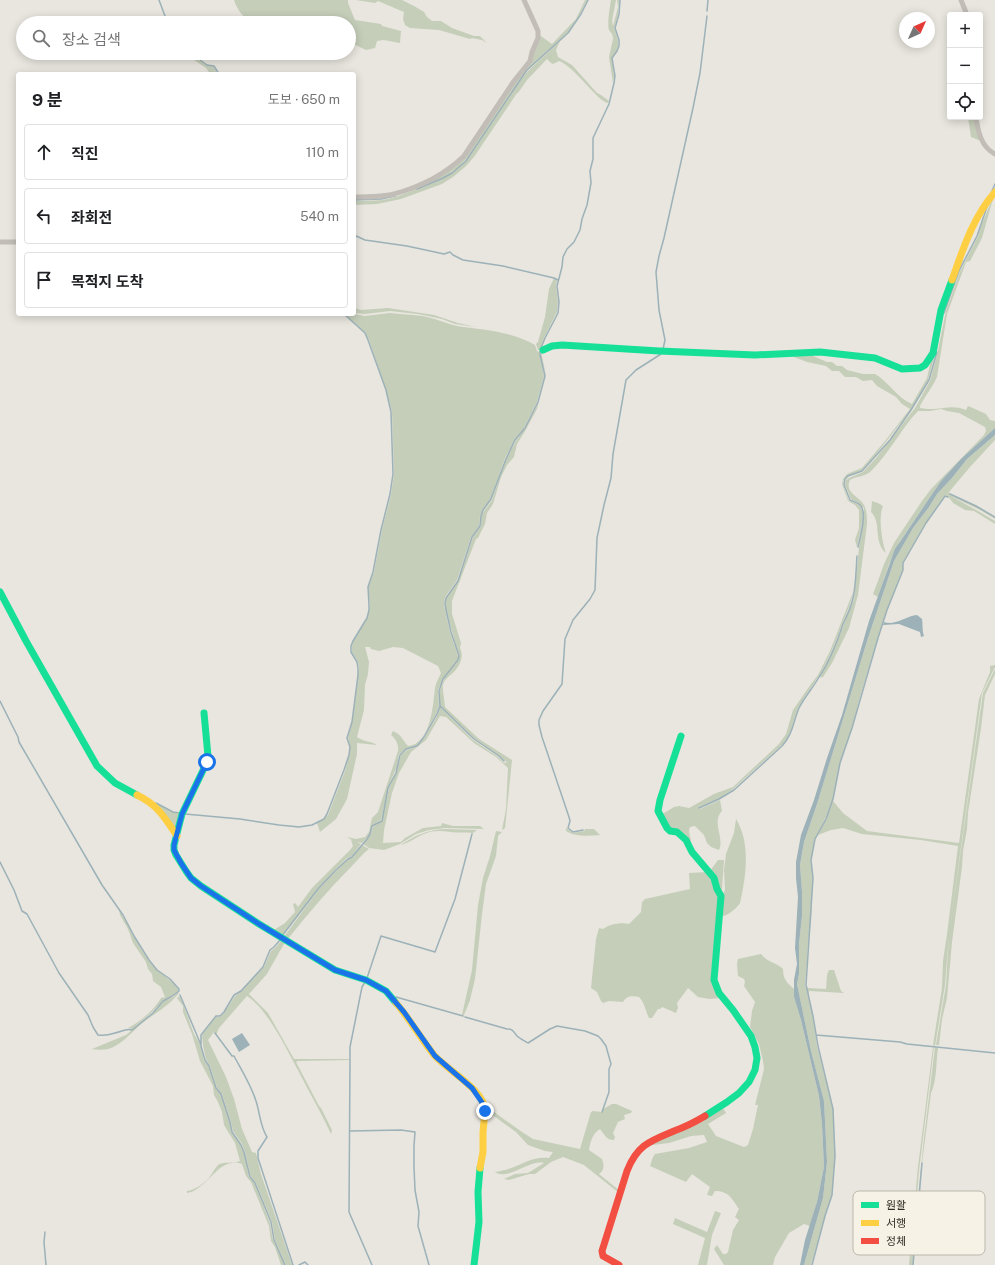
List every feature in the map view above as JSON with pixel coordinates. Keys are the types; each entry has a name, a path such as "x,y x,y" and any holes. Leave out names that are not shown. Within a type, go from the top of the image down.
{"street":[{"path":"356,197 393,194 412,188 436,178 455,166 464,156 514,81 530,61 538,38 538,31 524,0"},
{"path":"961,0 966,12"},
{"path":"977,120 983,143 995,154"},
{"path":"543,350 552,346 562,345 659,351 755,354 820,352 875,358 902,369 920,368 925,365 933,353 941,310 967,237 985,202 995,192"},
{"path":"0,242 16,242"},
{"path":"0,592 97,766 106,777 116,784 140,796 155,806 177,836"},
{"path":"204,713 208,748 207,762 182,814 174,850 186,871 196,882 259,924 335,970 366,980 386,991 404,1012 435,1056 467,1083 480,1098 485,1111 483,1152 478,1192 479,1222 474,1265"},
{"path":"619,1265 603,1256 602,1251 617,1202 633,1158 640,1148 650,1141 687,1125 732,1099 745,1087 756,1064 755,1045 750,1035 734,1012 721,998 715,986 714,980 721,896 714,878 692,852 686,840 677,832 667,828 658,811 660,800 681,736"}],"green space":[{"path":"234,0 348,0 353,16 244,16 235,4"},
{"path":"356,0 402,0 424,12 432,21 441,21 452,28 474,36 480,36 487,43 482,40 470,39 439,30 410,28 405,25 403,19 404,12 378,1 375,3"},
{"path":"585,0 587,0 580,14 568,32 527,70 471,154 459,167 443,178 389,197 371,200 356,200 356,198 393,195 455,166 526,66 538,34 552,44 576,19"},
{"path":"611,0 616,0 612,21 613,26 618,7 617,0 619,0 618,14 614,28 618,40 618,46 617,51 612,57 614,76 613,83 609,57 613,39 608,27"},
{"path":"356,20 381,24 382,26 401,31 400,43 384,40 377,41 375,48 366,50 356,45"},
{"path":"560,41 556,50 558,57 572,65 597,93 609,101 608,103 598,97 565,64 559,61 553,64 547,59 517,93 474,157 453,177 442,184 401,199 377,204 356,205 356,201 384,200 400,195 444,178 459,168 471,155 514,89 528,71"},
{"path":"194,60 198,60 207,65 213,66 217,72 209,72 206,68"},
{"path":"968,120 976,120 981,141 971,137"},
{"path":"994,195 982,238 970,261 966,262 947,314 937,377 920,408 934,409 954,407 966,410 968,406 986,414 990,420 995,421 995,428 961,459 941,481 900,541 889,564 878,597 873,594 884,564 894,543 931,489 984,435 986,431 985,427 959,413 941,409 918,411 877,465 865,475 850,480 850,491 864,505 867,517 858,595 849,628 832,663 823,677 820,678 837,642 854,599 859,547 864,520 864,508 851,499 845,485 846,480 863,472 876,458 915,408 930,381 946,311 960,272 978,236"},
{"path":"960,259 963,260 944,311 928,380 913,407 874,457 862,470 844,479 843,485 849,501 859,505 862,511 861,527 857,547 855,540 859,528 859,510 855,505 848,501 842,484 843,479 847,474 862,468 910,409 902,404 896,397 877,386 872,380 863,381 856,377 845,377 839,371 832,371 826,366 807,362 789,355 806,353 827,362 832,362 837,366 842,366 847,370 863,374 875,374 885,381 902,398 912,404 927,378 941,316"},
{"path":"554,278 557,280 557,312 544,338 540,350 538,350 536,344 538,342 545,317 549,289"},
{"path":"388,308 434,315 476,327 455,324 442,319 418,314 390,311 365,314 356,313 356,309 361,310"},
{"path":"390,313 422,316 457,326 507,334 526,340 535,345 537,351 539,352 544,376 537,402 524,428 505,458 491,499 480,516 479,526 471,537 457,580 445,597 445,610 458,660 443,679 438,690 439,706 424,736 416,746 406,749 399,754 397,766 388,788 381,820 372,826 370,834 362,843 355,842 347,837 356,839 365,837 369,832 372,818 378,812 398,751 397,742 391,735 393,731 401,736 408,746 416,744 422,738 432,713 435,686 441,673 438,666 403,648 393,647 379,651 371,649 370,647 365,647 369,662 368,674 365,685 364,710 357,737 377,745 357,743 357,754 347,799 336,819 320,832 317,823 328,815 345,771 349,755 350,747 348,738 352,722 359,668 358,662 352,652 352,646 353,641 367,618 369,610 370,605 368,587 374,572 394,474 392,412 386,390 369,340 365,333 347,316 356,316 356,314 365,316"},
{"path":"541,351 546,376 540,355"},
{"path":"539,402 537,409 517,444 514,457 507,465 501,477 493,504 487,513 485,524 478,538 476,539 452,601 452,614 461,643 460,648 462,657 457,669 446,679 443,685 445,707 479,739 512,760 505,828 502,830 506,809 508,768 496,757 474,743 446,717 440,716 426,740 411,752 399,773 392,793 384,830 383,843 401,842 405,838 423,828 441,826 442,823 453,826 480,826 484,829 445,828 429,830 416,834 400,844 384,850 369,848 363,844 371,834 373,827 382,821 389,788 396,773 401,755 407,750 417,747 425,737 436,718 440,707 473,740 498,757 504,763 507,762 474,738 440,706 440,691 444,679 459,660 445,603 446,598 458,581 473,537 481,526 481,516 492,500 506,459"},
{"path":"995,435 995,440 949,492 950,494 976,506 995,519 949,495 995,521 995,524 974,511 965,510 953,503 948,496 945,495 926,523 903,563 903,570 878,637 852,728 840,763 833,799 815,839 811,860 813,877 811,922 805,985 813,1016 817,1046 833,1109 835,1156 832,1195 811,1265 804,1265 823,1198 827,1162 824,1101 811,1051 797,984 799,974 799,944 802,916 800,865 804,842 868,638 894,561 913,528 937,494 967,459"},
{"path":"872,501 883,506 881,523 883,543 886,553 880,544 876,521 871,512"},
{"path":"853,592 848,610 834,646 822,671 800,705 788,738 733,789 719,799 699,807 700,809 720,800 722,811 718,820 720,841 719,850 711,847 707,843 704,835 695,826 690,827 689,829 691,841 690,846 669,827 661,815 674,807 679,806 689,808 714,794 733,787 779,744 786,734 793,710 818,675 830,651"},
{"path":"995,665 982,693 949,935 945,985 935,1046 933,1045 942,988 943,961 958,846 921,840 862,834 843,828 831,830 818,835 833,801 843,813 867,831 959,843 979,699 990,672 990,666"},
{"path":"995,669 995,674 985,695 963,851 947,998 942,1019 939,1045 936,1045 946,985 949,935 983,693"},
{"path":"96,762 107,775 163,807 180,814 176,834 160,810 106,776"},
{"path":"736,819 741,828 744,839 746,860 744,882 740,903 729,914 721,916 723,894 725,890 724,870 726,854 734,833"},
{"path":"566,828 573,833 584,831 585,829 594,829 600,835 578,835 566,831"},
{"path":"445,829 477,830 473,833 441,831 431,832 421,835 401,845 411,838 422,834 433,831"},
{"path":"496,831 502,832 498,836 496,856 486,884 475,979 470,1000 464,1015 462,1015 472,970 478,905 483,878"},
{"path":"351,840 361,844 352,856 347,858 318,889 281,937 274,930 285,923 295,912 293,904 295,903 298,907 312,888 350,850 353,846"},
{"path":"362,845 369,849 326,894 287,940 283,938 319,889 348,859 353,857"},
{"path":"718,860 724,860 721,892 710,871"},
{"path":"708,872 719,893 715,970 720,998 710,999 698,997 688,988 677,1003 678,1008 676,1013 662,1007 658,1009 652,1018 649,1018 644,1004 639,997 628,997 623,1002 609,1001 603,1003 597,992 591,988 596,939 599,928 603,929 619,923 629,924 641,912 642,902 645,899 690,889 689,873"},
{"path":"119,910 149,961 178,989 178,991 171,997 163,1000 152,1012 132,1029 128,1028 142,1019 155,1007 161,998 165,997 161,987 153,981 152,974 133,943"},
{"path":"282,940 285,942 267,974 249,994 268,1013 294,1059 349,1059 296,1062 332,1130 331,1134 290,1054 270,1021 255,1002 247,996 219,1028 216,1035 214,1032 208,1040 226,1077 242,1129 252,1152 256,1153 261,1174 292,1265 286,1265 275,1240 272,1222 256,1183 251,1177 242,1144 233,1131 222,1094 217,1088 210,1066 206,1059 202,1035 216,1017 220,1017 224,1013 235,996 264,967 271,951"},
{"path":"761,954 766,959 783,969 786,980 794,989 794,997 819,1096 824,1167 817,1202 810,1226 804,1224 789,1233 775,1257 773,1265 724,1265 714,1249 717,1245 723,1254 728,1252 733,1230 739,1220 735,1217 739,1209 732,1199 724,1192 720,1191 715,1191 712,1196 707,1195 710,1187 692,1174 686,1182 650,1166 655,1154 689,1148 707,1142 704,1135 691,1136 669,1143 644,1146 723,1108 726,1113 708,1124 716,1136 744,1147 748,1145 753,1129 758,1105 755,1105 764,1069 759,1044 750,1027 755,1002 744,986 744,979 738,976 737,964 738,959"},
{"path":"829,970 834,970 841,991 844,993 809,991 809,996 806,986 808,988 826,989"},
{"path":"178,992 179,993 170,1002 117,1045 106,1049 92,1049 126,1035 153,1013 164,1001 172,998"},
{"path":"179,996 182,1001 194,1034 201,1046 204,1060 209,1067 216,1089 221,1094 230,1122 231,1132 241,1145 249,1177 255,1184 270,1223 273,1240 285,1265 281,1265 275,1247 271,1241 269,1226 242,1164 226,1164 209,1178 218,1165 240,1161 235,1143 224,1125 222,1112 214,1095 213,1086 200,1061 192,1034 183,1012 183,1006 177,998"},
{"path":"934,1047 917,1191 916,1191"},
{"path":"935,1047 938,1048 936,1071 931,1093 919,1191"},
{"path":"612,1104 616,1104 632,1111 631,1113 624,1115 625,1119 618,1122 613,1133 615,1137 614,1140 607,1138 600,1129 592,1138 589,1150 602,1159 604,1167 599,1174 620,1191 619,1193 584,1165 563,1157 551,1162 535,1174 529,1174 509,1180 504,1179 515,1174 528,1173 544,1163 532,1164 506,1174 495,1172 509,1169 534,1159 549,1158 553,1152 528,1145 516,1132 487,1111 487,1107 533,1139 580,1149 591,1112 602,1112 603,1109"},
{"path":"207,1180 199,1188 187,1193 187,1191 196,1188"},
{"path":"715,1211 721,1213 712,1235 707,1265 698,1265 705,1238 673,1224 675,1218 707,1232"},
{"path":"910,1255 912,1255 911,1265 909,1265"},
{"path":"912,1255 914,1255 913,1265 911,1265"}],"water":[{"path":"995,428 995,435 967,459 937,494 913,528 894,561 868,638 804,842 800,865 802,916 799,944 799,974 797,984 811,1051 824,1101 827,1162 823,1198 804,1265 800,1265 805,1240 817,1202 824,1167 819,1096 794,997 794,980 797,964 795,948 798,897 796,862 801,835 842,715 869,621 895,549 941,481 961,459"},
{"path":"917,615 922,619 924,636 921,637 920,632 899,624 883,625 884,622 892,623"},
{"path":"242,1033 250,1045 239,1052 232,1039"}],"waterway":[{"path":"159,0 165,16"},
{"path":"417,189 452,173 466,161 527,70 568,33 581,14 588,0"},
{"path":"541,348 558,313 559,302 557,286 563,257 567,249 574,242 580,230 587,205 591,183 590,171 593,159 593,138 609,104 614,83 615,76 612,58 619,46 619,40 615,28 619,14 620,0"},
{"path":"707,11 708,0"},
{"path":"663,349 665,340 659,310 656,272 700,73 707,16"},
{"path":"200,60 207,65 214,66 218,72"},
{"path":"992,191 995,184"},
{"path":"356,200 381,199 395,196"},
{"path":"944,313 959,271 977,236 988,204"},
{"path":"356,236 365,240 407,246 444,254 450,252 463,260 503,266 558,280"},
{"path":"185,814 240,819 299,827 312,825 324,819 327,814 349,755 350,747 347,738 352,722 358,675 357,662 351,652 351,646 367,618 369,610 368,587 373,572 393,474 391,412 386,390 365,333 346,316"},
{"path":"282,936 318,889 336,870 352,857 367,839 372,826 382,821 388,788 396,773 400,755 406,749 417,746 437,714 440,706 439,691 443,679 458,660 459,656 446,610 446,598 458,581 472,537 480,526 483,510 491,499 506,459 515,440 525,428 538,402 545,376 540,351"},
{"path":"858,547 863,510 859,504 850,500 844,485 845,479 848,476 862,471 890,440 911,410 929,380 937,352"},
{"path":"583,830 573,832 568,828 570,821 569,817 542,737 539,720 543,711 562,684 565,639 573,620 590,599 595,590 597,538 611,478 613,454 626,380 636,370 661,354"},
{"path":"950,494 995,517"},
{"path":"812,1265 832,1195 835,1156 833,1109 818,1046 806,985 813,878 811,860 815,839 826,819 833,799 840,763 887,610 903,570 903,563 926,523 945,496 948,497"},
{"path":"699,808 734,790 786,741 791,732 799,708 830,658 849,611 854,593 857,556"},
{"path":"0,701 19,742 102,885 123,915 149,960 157,970 170,979 179,991 163,1001 153,1013 132,1030 98,1035 88,1015 59,973 27,914 22,911 14,890 0,862"},
{"path":"440,706 474,739 504,761"},
{"path":"156,803 173,812 180,813"},
{"path":"367,978 381,936 435,952 455,899 472,834"},
{"path":"280,940 270,950 263,967 241,991 234,995 224,1012 220,1016 216,1016 201,1035 201,1046 216,1088 221,1094 232,1132 241,1145 250,1177 255,1183 271,1222 274,1240 285,1265"},
{"path":"365,982 362,987 350,1047 349,1212 372,1265"},
{"path":"180,995 201,1045"},
{"path":"396,997 463,1016"},
{"path":"465,1017 511,1029 518,1037 528,1043 557,1026 585,1031 598,1036 606,1046 611,1064 609,1069 609,1092 602,1112"},
{"path":"215,1033 232,1056 234,1056 254,1095 261,1124 267,1137 258,1151 258,1158 293,1265"},
{"path":"816,1035 900,1042 995,1053"},
{"path":"350,1131 401,1130 415,1132 414,1167 415,1190 419,1212 418,1226 429,1265"},
{"path":"920,1191 922,1163"},
{"path":"45,1232 44,1242 46,1265"},
{"path":"913,1265 914,1255"},
{"path":"299,1265 305,1262 308,1265"}],"traffic: fast":[{"path":"543,350 552,346 562,345 755,355 820,352 875,358 902,369 920,368 925,365 933,353 941,310 952,280"},
{"path":"0,592 97,766 115,783 137,795"},
{"path":"204,713 208,756 207,762 182,814 174,845 176,855 186,871 191,878 201,886 259,924 335,970 366,980 386,991 396,1003"},
{"path":"681,736 660,800 658,811 667,828 670,831 677,832 686,840 692,852 714,878 721,896 714,980 719,993 751,1036 757,1058 755,1070 749,1082 739,1093 705,1116"},
{"path":"474,1265 479,1222 478,1192 480,1168"}],"traffic: slow":[{"path":"952,280 975,223 987,202 995,192"},
{"path":"137,795 156,808 177,836"},
{"path":"396,1003 434,1055 472,1088 483,1103 485,1111 483,1152 480,1168"}],"traffic: jam":[{"path":"619,1265 603,1256 602,1251 627,1171 635,1155 651,1141 705,1116"}],"route":[{"path":"207,762 182,814 174,845 174,850 191,878 224,902 285,941 335,970 366,980 386,991 404,1012 435,1056 472,1088 480,1098 485,1111"}]}
